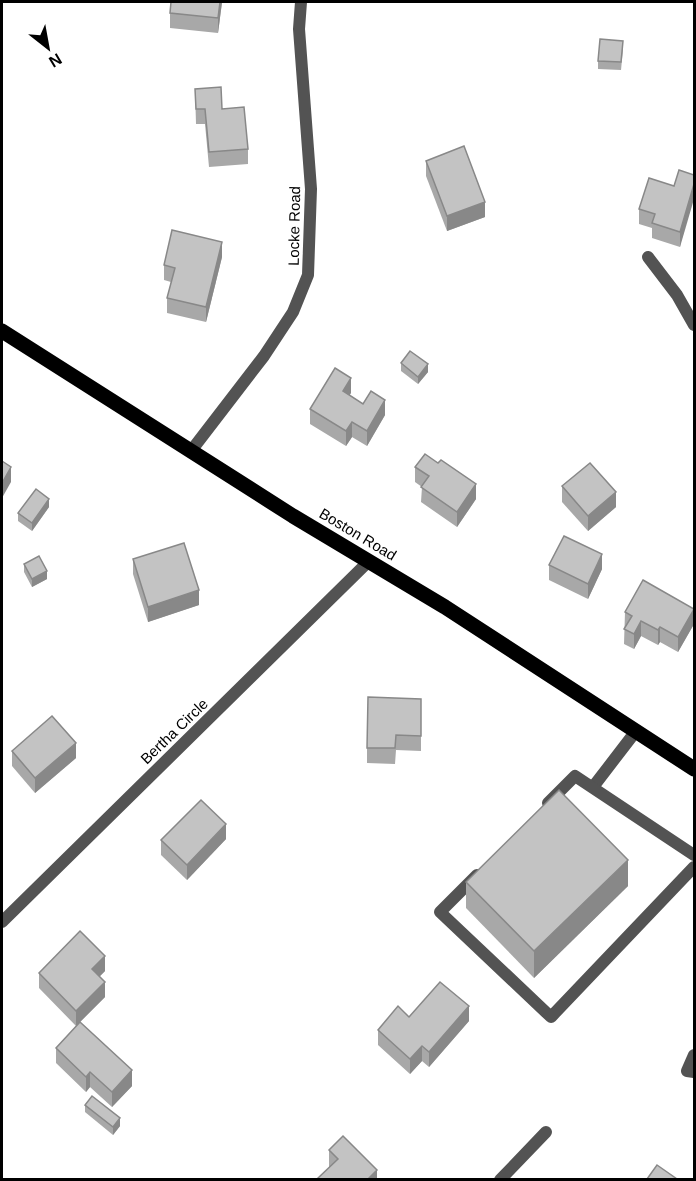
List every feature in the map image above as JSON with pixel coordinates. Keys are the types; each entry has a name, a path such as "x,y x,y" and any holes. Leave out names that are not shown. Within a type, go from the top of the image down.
{"main road":[{"name":"Boston Road","path":"2,331 191,451 445,606 694,769"}],"street":[{"name":"Locke Road","path":"191,451 288,321 308,275 310,189 299,29 301,2"},
{"path":"648,257 677,294 694,325"},
{"name":"Bertha Circle","path":"2,922 369,561"},
{"path":"593,787 636,731"},
{"path":"535,816 575,776 694,855"},
{"path":"488,864 440,912 551,1017 694,867"},
{"path":"694,1055 687,1071 694,1072"},
{"path":"500,1179 546,1132"}],"building":[{"path":"171,2 220,2 218,18 170,13"},
{"path":"600,39 623,41 621,62 598,61"},
{"path":"221,87 222,109 244,107 248,149 209,152 205,109 196,109 195,89"},
{"path":"464,146 485,202 447,216 426,161"},
{"path":"679,170 694,175 694,184 680,232 652,223 655,214 639,209 649,178 674,186"},
{"path":"172,230 222,242 206,307 167,298 175,268 164,265"},
{"path":"410,351 428,364 418,377 401,363"},
{"path":"335,368 351,378 343,391 363,404 371,391 385,400 367,431 352,422 346,431 310,409"},
{"path":"425,454 438,463 441,460 476,484 457,512 421,487 429,476 415,467"},
{"path":"2,461 11,467 2,483"},
{"path":"590,463 616,492 588,516 562,486"},
{"path":"36,489 49,499 32,523 18,513"},
{"path":"564,536 602,554 588,584 549,565"},
{"path":"184,543 199,590 148,607 133,559"},
{"path":"39,556 47,571 32,579 24,564"},
{"path":"643,580 694,609 678,637 660,627 658,630 641,621 634,634 624,629 632,616 625,612"},
{"path":"368,697 421,699 421,736 396,735 395,748 367,748"},
{"path":"52,716 76,743 35,778 12,751"},
{"path":"559,790 628,860 534,951 466,882"},
{"path":"201,800 226,824 187,865 161,840"},
{"path":"80,931 105,956 92,969 105,982 76,1011 39,973"},
{"path":"440,982 469,1006 429,1052 422,1046 410,1059 378,1030 398,1006 409,1017"},
{"path":"80,1022 132,1070 112,1092 90,1072 86,1077 56,1048"},
{"path":"92,1096 120,1118 113,1127 85,1105"},
{"path":"343,1136 377,1170 368,1179 317,1179 338,1159 329,1150"},
{"path":"657,1165 677,1179 647,1179"}]}
